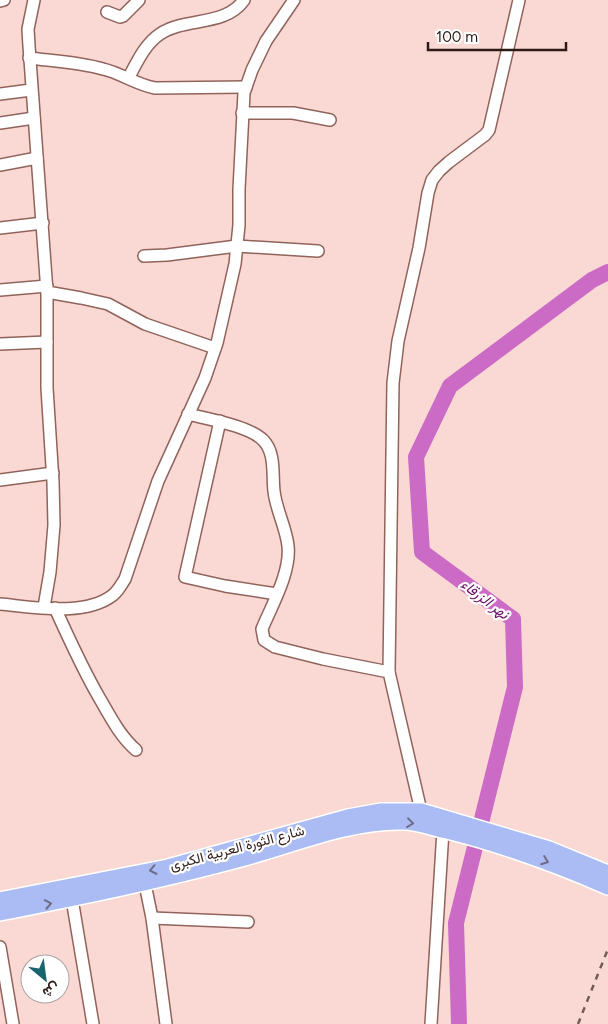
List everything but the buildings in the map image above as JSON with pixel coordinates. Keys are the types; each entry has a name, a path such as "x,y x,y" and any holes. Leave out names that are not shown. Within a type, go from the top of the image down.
{"main road":[{"name":"شارع الثورة العربية الكبرى","path":"0,900 168,867 366,813 421,811 470,831"},
{"name":"شارع الثورة العربية الكبرى","path":"0,913 145,884 364,824 415,822 443,830 470,831"},
{"path":"470,831 500,840 549,849 608,872"},
{"path":"500,840 608,887"}],"street":[{"path":"0,1 4,0"},
{"path":"34,0 28,29 47,289 48,415 53,473 54,525 50,572 50,608 89,681 117,728 126,741 136,750"},
{"path":"107,12 120,17 123,16 139,0"},
{"path":"128,78 147,46 162,32 231,12 244,0"},
{"path":"0,604 50,608 89,606 112,595 119,589 128,571 158,481 204,378 215,348 228,298 235,264 239,225 242,113 246,88 266,40 294,0"},
{"path":"421,811 389,672 393,383 399,333 419,248 432,180 444,166 489,130 519,0"},
{"path":"29,58 101,68 155,88 246,88"},
{"path":"0,94 31,90"},
{"path":"242,113 293,113 330,120"},
{"path":"0,123 34,118"},
{"path":"0,165 37,158"},
{"path":"0,228 43,223"},
{"path":"144,256 237,246 318,251"},
{"path":"0,290 47,289 108,304 145,324 215,348"},
{"path":"0,344 47,342"},
{"path":"188,414 220,421 255,434 262,439 269,449 272,460 276,505 288,547 284,571 277,594 262,629 262,636 266,642 275,647 324,659 389,672"},
{"path":"220,421 185,576 206,583 277,594"},
{"path":"0,480 53,473"},
{"path":"431,1024 443,830"},
{"path":"145,884 152,918 166,1024"},
{"path":"72,899 94,1024"},
{"path":"152,918 248,922"},
{"path":"0,947 13,1022 0,1023"}],"waterway":[{"name":"نهر الزرقاء","path":"459,1024 456,923 515,687 513,619 422,552 416,457 450,386 592,280 608,272"}],"railway":[{"path":"578,1024 608,949"}]}
